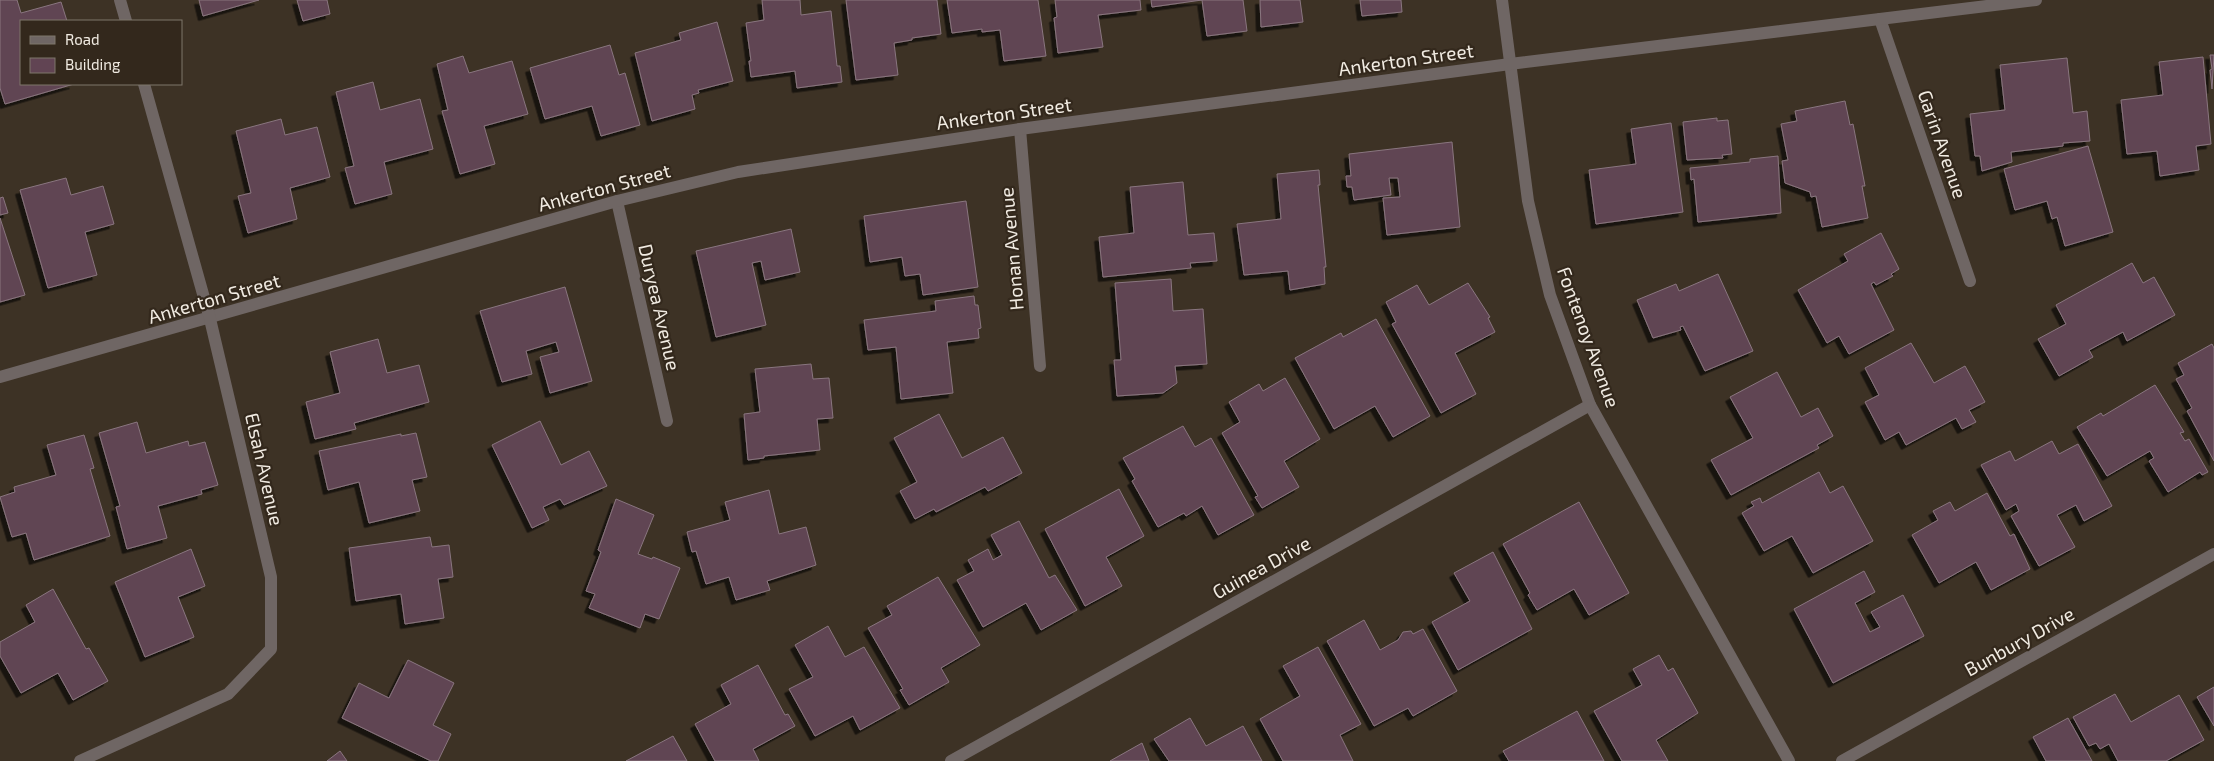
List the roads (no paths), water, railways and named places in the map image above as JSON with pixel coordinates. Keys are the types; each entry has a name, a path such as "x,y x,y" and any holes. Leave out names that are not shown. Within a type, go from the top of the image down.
{"street":[{"path":"120,0 126,20"},
{"name":"Fontenoy Avenue","path":"1502,0 1530,211 1550,295 1590,405 1790,761"},
{"name":"Ankerton Street","path":"0,378 617,201 738,172 1020,130 1510,64 2036,0"},
{"name":"Garin Avenue","path":"1880,19 1970,281"},
{"name":"Elsah Avenue","path":"80,761 228,694 271,648 271,577 210,319 144,85"},
{"name":"Honan Avenue","path":"1020,130 1040,366"},
{"name":"Duryea Avenue","path":"617,201 667,421"},
{"name":"Guinea Drive","path":"951,761 1590,405"},
{"name":"Bunbury Drive","path":"1842,761 2214,554"}]}
